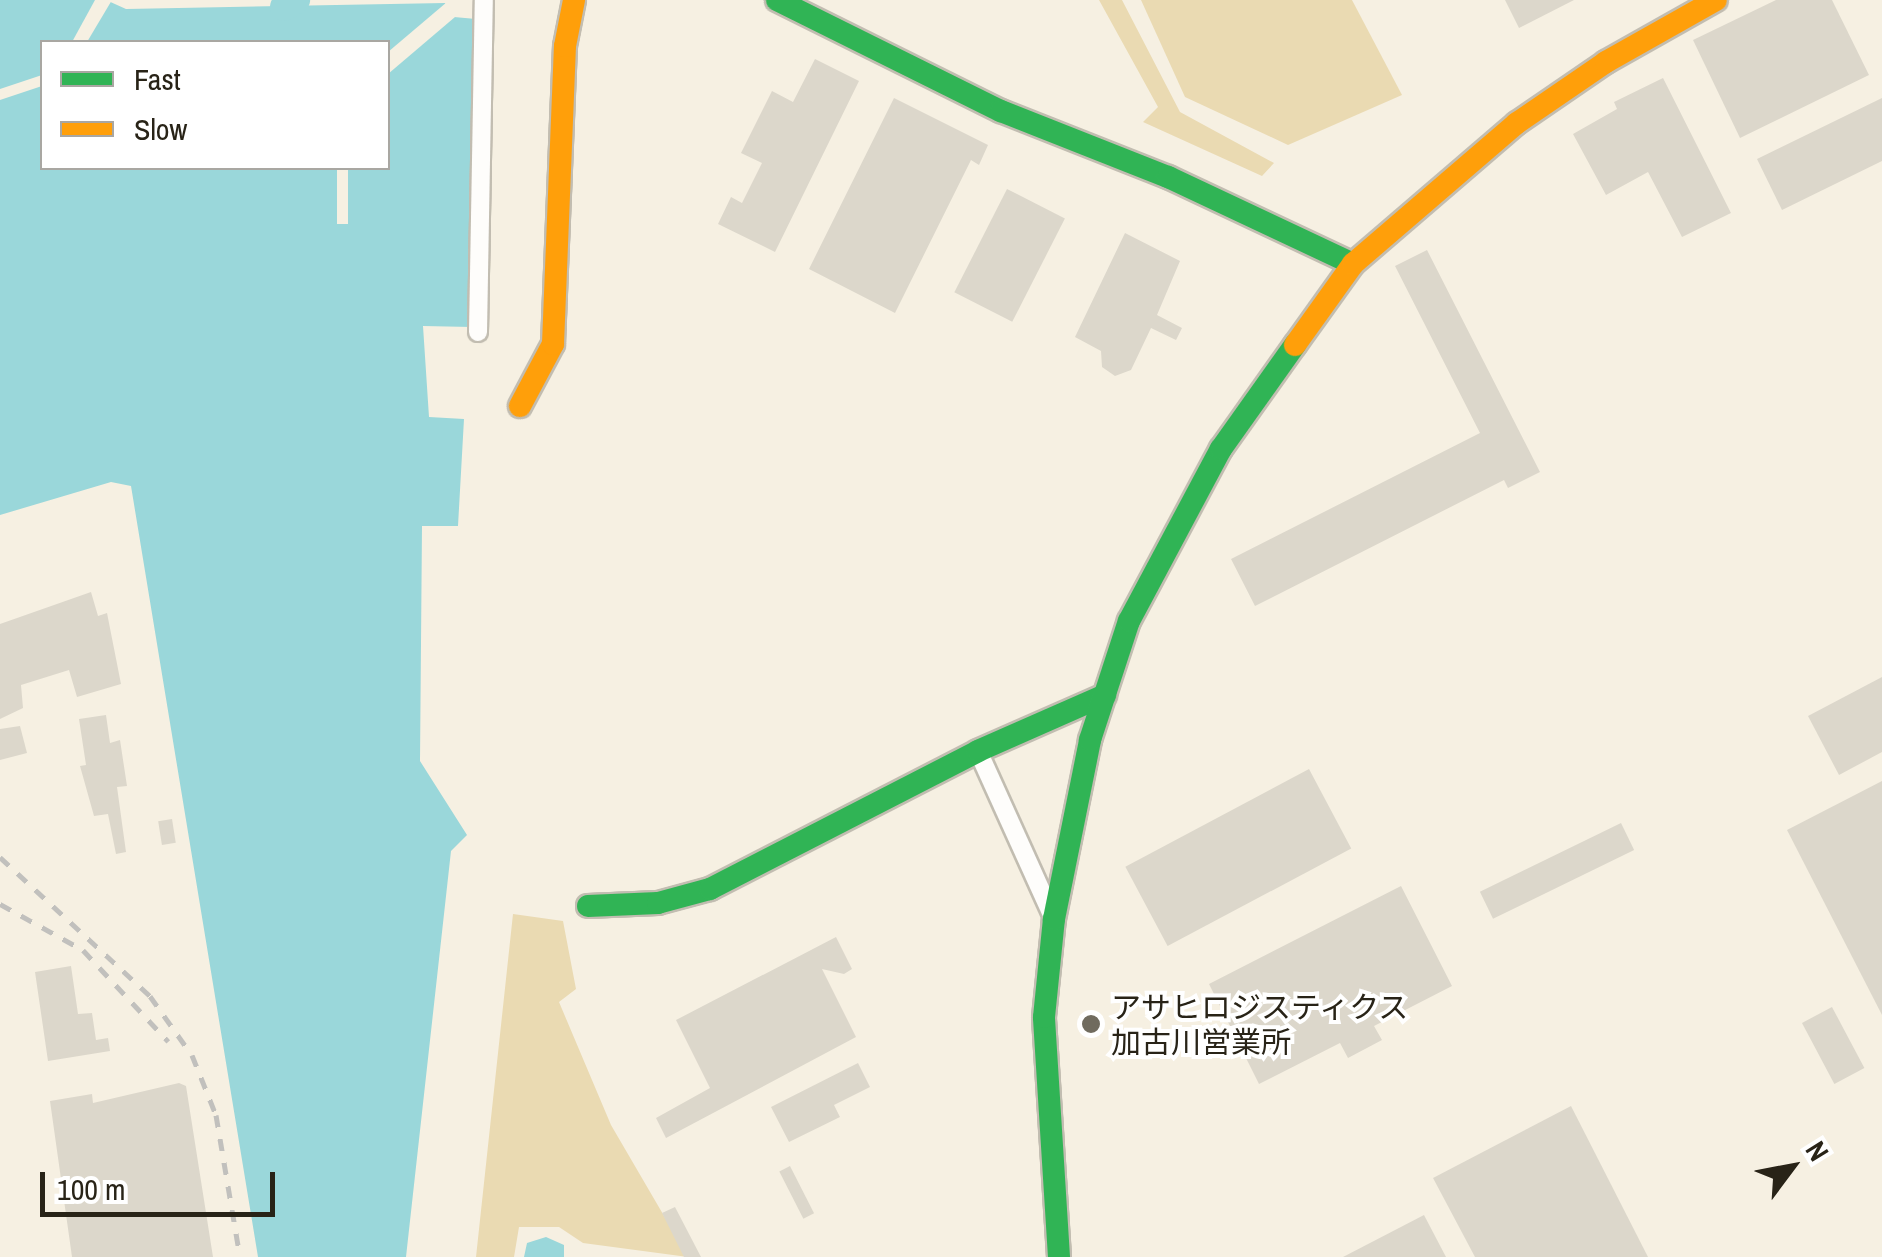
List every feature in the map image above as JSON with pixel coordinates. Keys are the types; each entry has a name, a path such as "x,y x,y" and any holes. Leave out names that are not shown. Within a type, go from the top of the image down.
{"street":[{"path":"478,332 484,0"},
{"path":"520,406 554,344 565,46 574,0"},
{"path":"776,0 1002,111 1168,176 1353,264"},
{"path":"1059,1257 1048,1152 1044,1017 1054,919 1105,695 1130,622 1221,450 1353,264 1518,124 1606,62 1716,0"},
{"path":"588,906 658,903 710,889 978,751 1105,695"},
{"path":"978,751 1054,919"}],"shaded area":[{"path":"1099,0 1122,0 1180,112 1274,163 1262,176 1143,122 1158,107"},
{"path":"1141,0 1352,0 1402,95 1288,145 1185,97"},
{"path":"513,914 563,921 576,989 559,1002 611,1125 688,1257 583,1243 559,1227 519,1227 514,1257 476,1257"}],"water":[{"path":"0,0 106,0 126,9 445,3 454,17 476,19 472,327 423,326 429,417 464,419 458,526 422,526 420,761 467,835 451,851 406,1257 258,1257 131,486 111,482 0,515"},
{"path":"546,1237 564,1245 564,1257 524,1257 527,1243"}],"pier":[{"path":"95,0 112,0 88,40 73,40"},
{"path":"447,2 455,17 390,72 390,50"},
{"path":"40,76 40,87 0,100 0,89"},
{"path":"337,170 348,170 348,224 337,224"}],"building":[{"path":"1505,0 1574,0 1519,28"},
{"path":"1776,0 1832,0 1869,75 1740,138 1693,40"},
{"path":"815,59 859,81 775,252 718,224 731,197 742,203 762,163 741,153 772,91 793,102"},
{"path":"1663,78 1731,213 1682,237 1648,172 1606,195 1573,134 1617,109 1614,102"},
{"path":"894,98 988,145 979,165 971,160 895,313 809,269"},
{"path":"1882,98 1882,161 1782,210 1757,159"},
{"path":"1007,189 1065,219 1012,322 954,292"},
{"path":"1125,233 1180,261 1157,315 1182,328 1176,340 1151,328 1131,370 1115,376 1102,367 1101,351 1075,337"},
{"path":"1427,250 1540,472 1508,488 1504,480 1255,606 1231,559 1480,433 1395,266"},
{"path":"91,592 98,616 107,613 121,684 77,697 69,670 21,685 23,708 0,719 0,624"},
{"path":"1882,677 1882,752 1839,775 1808,716"},
{"path":"106,715 110,743 120,740 127,786 117,787 126,852 116,854 108,814 94,816 80,766 86,765 79,719"},
{"path":"20,726 27,753 0,760 0,729"},
{"path":"1309,769 1351,848 1168,946 1125,867"},
{"path":"1882,781 1882,1015 1787,830"},
{"path":"172,819 176,843 162,845 158,821"},
{"path":"1621,823 1634,850 1493,919 1480,892"},
{"path":"1401,886 1452,986 1374,1026 1382,1040 1348,1058 1340,1043 1259,1084 1209,984"},
{"path":"836,937 852,969 844,974 822,969 856,1037 666,1138 656,1118 710,1088 676,1020"},
{"path":"71,966 78,1014 92,1013 96,1040 108,1038 110,1051 48,1061 35,972"},
{"path":"1832,1007 1864,1068 1834,1084 1802,1023"},
{"path":"858,1063 870,1087 834,1105 840,1117 789,1142 771,1107"},
{"path":"179,1083 186,1086 213,1257 72,1257 50,1101 92,1094 93,1103"},
{"path":"1571,1106 1648,1257 1475,1257 1433,1178"},
{"path":"790,1166 814,1213 803,1219 779,1171"},
{"path":"675,1207 701,1257 684,1257 662,1213"},
{"path":"1424,1215 1446,1257 1343,1257"}],"waterway":[{"path":"284,7 296,0"}],"railway":[{"path":"0,857 150,996 192,1055 216,1115 240,1257"},
{"path":"0,904 83,950 168,1041"}],"traffic: fast":[{"path":"777,0 1001,111 1168,177 1353,264"},
{"path":"1059,1257 1044,1017 1054,919 1090,740 1129,621 1221,449 1295,345"},
{"path":"588,906 658,903 710,889 978,751 1105,695"}],"traffic: slow":[{"path":"520,406 553,344 565,46 574,0"},
{"path":"1295,345 1353,264 1517,123 1606,62 1716,0"}],"place":[{"name":"アサヒロジスティクス 加古川営業所","path":"1091,1024"}]}
